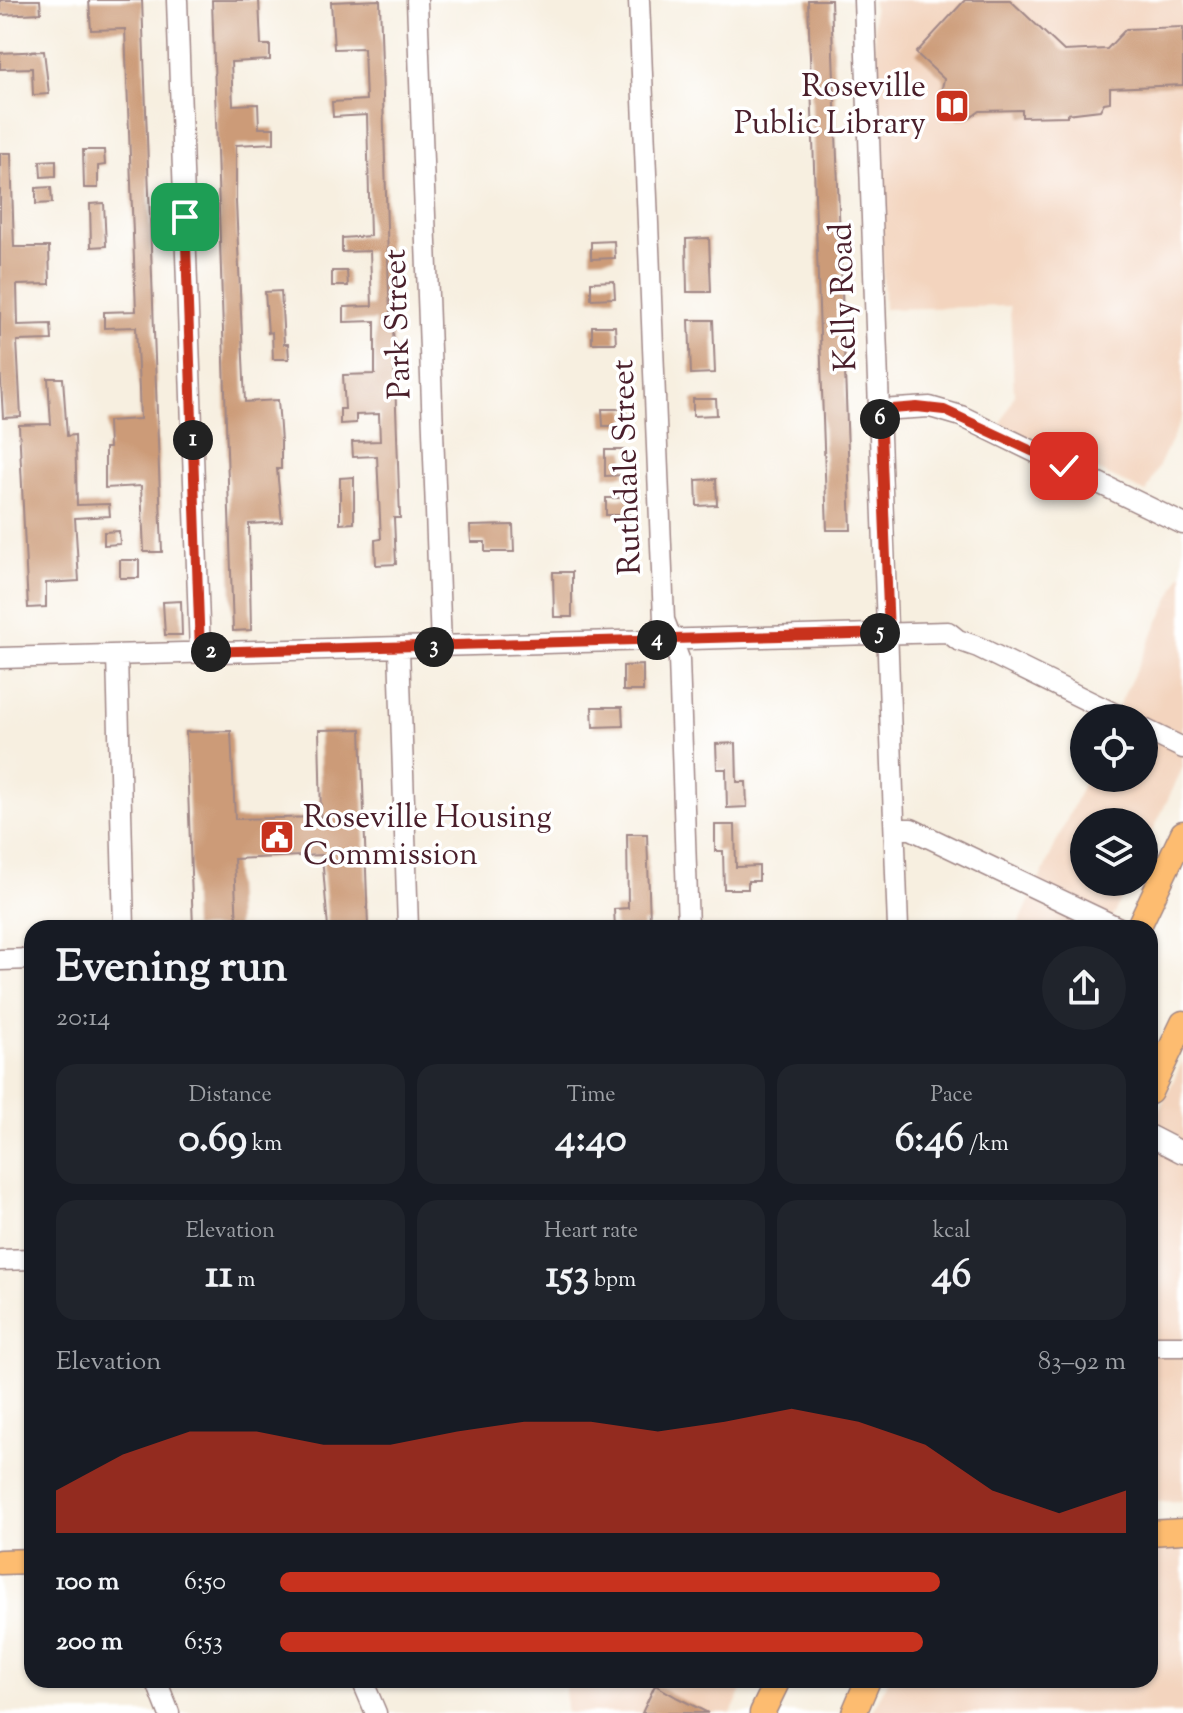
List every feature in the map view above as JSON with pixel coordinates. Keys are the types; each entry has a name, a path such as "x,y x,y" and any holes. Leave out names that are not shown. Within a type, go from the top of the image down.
{"main road":[{"path":"1142,920 1183,833"},
{"path":"1158,1075 1183,1023"},
{"path":"1158,1533 1183,1531"},
{"path":"0,1562 24,1561"},
{"path":"762,1713 774,1688"},
{"path":"854,1713 865,1688"}],"street":[{"path":"177,0 200,652"},
{"name":"Park Street","path":"417,0 441,646"},
{"name":"Ruthdale Street","path":"639,0 664,620 679,659 688,920"},
{"name":"Kelly Road","path":"864,0 898,920"},
{"path":"880,410 930,407 961,416 1183,524"},
{"path":"0,658 948,632 958,640 1094,704"},
{"path":"399,648 408,920"},
{"path":"117,655 124,920"},
{"path":"1158,736 1183,748"},
{"path":"895,829 911,829 1102,920"},
{"path":"0,960 24,959"},
{"path":"1158,1140 1183,1153"},
{"path":"0,1260 24,1259"},
{"path":"1158,1346 1183,1346"},
{"path":"159,1688 169,1713"},
{"path":"365,1688 376,1713"}],"shaded area":[{"path":"873,0 1183,0 1183,415 1146,493 1001,425 1014,395 1010,306 884,309"},
{"path":"1183,571 1183,767 1158,820 1158,808 1072,808 1080,792 1158,792 1158,704 1120,704"},
{"path":"1070,813 1070,896 1122,896 1111,920 1021,920"},
{"path":"1183,1061 1183,1501 1158,1502 1158,1113"},
{"path":"1183,1546 1183,1713 872,1713 884,1688 1158,1688 1158,1547"},
{"path":"565,1688 743,1688 731,1713 566,1713"}],"building":[{"path":"0,0 40,0 41,13 0,15"},
{"path":"89,0 142,0 162,552 144,552 141,486 105,488 108,421 140,419 136,327 104,328 104,312 136,311 125,29 91,30"},
{"path":"212,0 259,0 261,45 270,45 270,60 231,62 233,105 258,104 259,128 274,128 274,143 236,145 236,202 245,402 278,400 281,469 277,469 282,522 249,524 251,630 233,631"},
{"path":"380,0 400,518 394,518 396,564 376,565 375,540 381,539 377,456 353,457 352,442 380,441 379,414 356,415 356,423 340,424 340,409 345,409 343,375 375,374 375,321 344,322 344,307 372,306 370,251 342,252 342,238 370,236 367,115 333,117 332,102 366,100 364,48 334,49 331,2"},
{"path":"808,0 831,0 851,530 827,530"},
{"path":"965,0 1010,0 1064,51 1107,49 1126,29 1183,27 1183,85 1110,88 1110,102 1104,103 1100,110 1067,116 1022,117 1022,110 980,111 970,118 958,119 947,114 939,101 944,79 916,53"},
{"path":"44,51 49,94 33,95 32,68 0,69 0,53"},
{"path":"83,150 104,150 105,165 98,166 98,188 84,188"},
{"path":"0,153 11,153 14,247 49,247 50,284 17,285 18,325 51,324 52,340 17,341 21,417 3,418 0,364"},
{"path":"56,160 56,176 41,177 40,161"},
{"path":"51,187 52,203 36,204 36,188"},
{"path":"104,203 106,246 91,247 90,204"},
{"path":"709,238 711,292 687,292 686,239"},
{"path":"614,241 615,258 591,259 591,242"},
{"path":"332,271 347,271 348,286 332,286"},
{"path":"614,281 615,298 591,299 591,282"},
{"path":"281,291 284,344 288,344 289,359 273,359 265,292"},
{"path":"689,320 713,320 715,373 691,374"},
{"path":"592,326 615,326 616,343 592,343"},
{"path":"48,378 63,378 67,436 75,435 77,505 109,504 110,516 75,518 79,581 46,583 46,607 28,608 19,425 51,424"},
{"path":"693,399 716,399 717,415 693,416"},
{"path":"602,409 626,409 626,426 603,426"},
{"path":"605,450 625,450 625,475 605,476"},
{"path":"354,477 354,523 340,524 340,478"},
{"path":"716,479 717,505 697,506 696,480"},
{"path":"606,498 629,498 630,515 606,515"},
{"path":"513,525 514,552 485,552 485,542 471,542 470,526"},
{"path":"119,531 120,544 104,545 104,532"},
{"path":"120,560 139,560 139,578 120,578"},
{"path":"553,572 572,572 572,617 554,617"},
{"path":"181,601 182,635 165,635 163,602"},
{"path":"643,665 643,691 623,691 623,666"},
{"path":"592,707 622,707 623,726 593,727"},
{"name":"Roseville Housing Commission","path":"361,729 368,920 327,920 322,855 234,859 237,920 193,920 186,732 231,731 235,819 321,817 319,730"},
{"path":"736,743 737,782 746,782 747,807 727,808 726,769 717,769 716,744"},
{"path":"715,825 735,825 736,867 759,866 759,881 748,881 748,889 724,889 723,851 715,851"},
{"path":"627,834 647,834 650,920 615,920 614,909 628,908"},
{"path":"654,1688 660,1688 708,1713 642,1713"}],"place":[{"name":"Roseville Public Library","path":"952,106"},
{"name":"Roseville Housing Commission","path":"277,837"}],"route":[{"path":"185,217 200,652 889,633 880,410 917,407 944,410 1064,466"}]}
